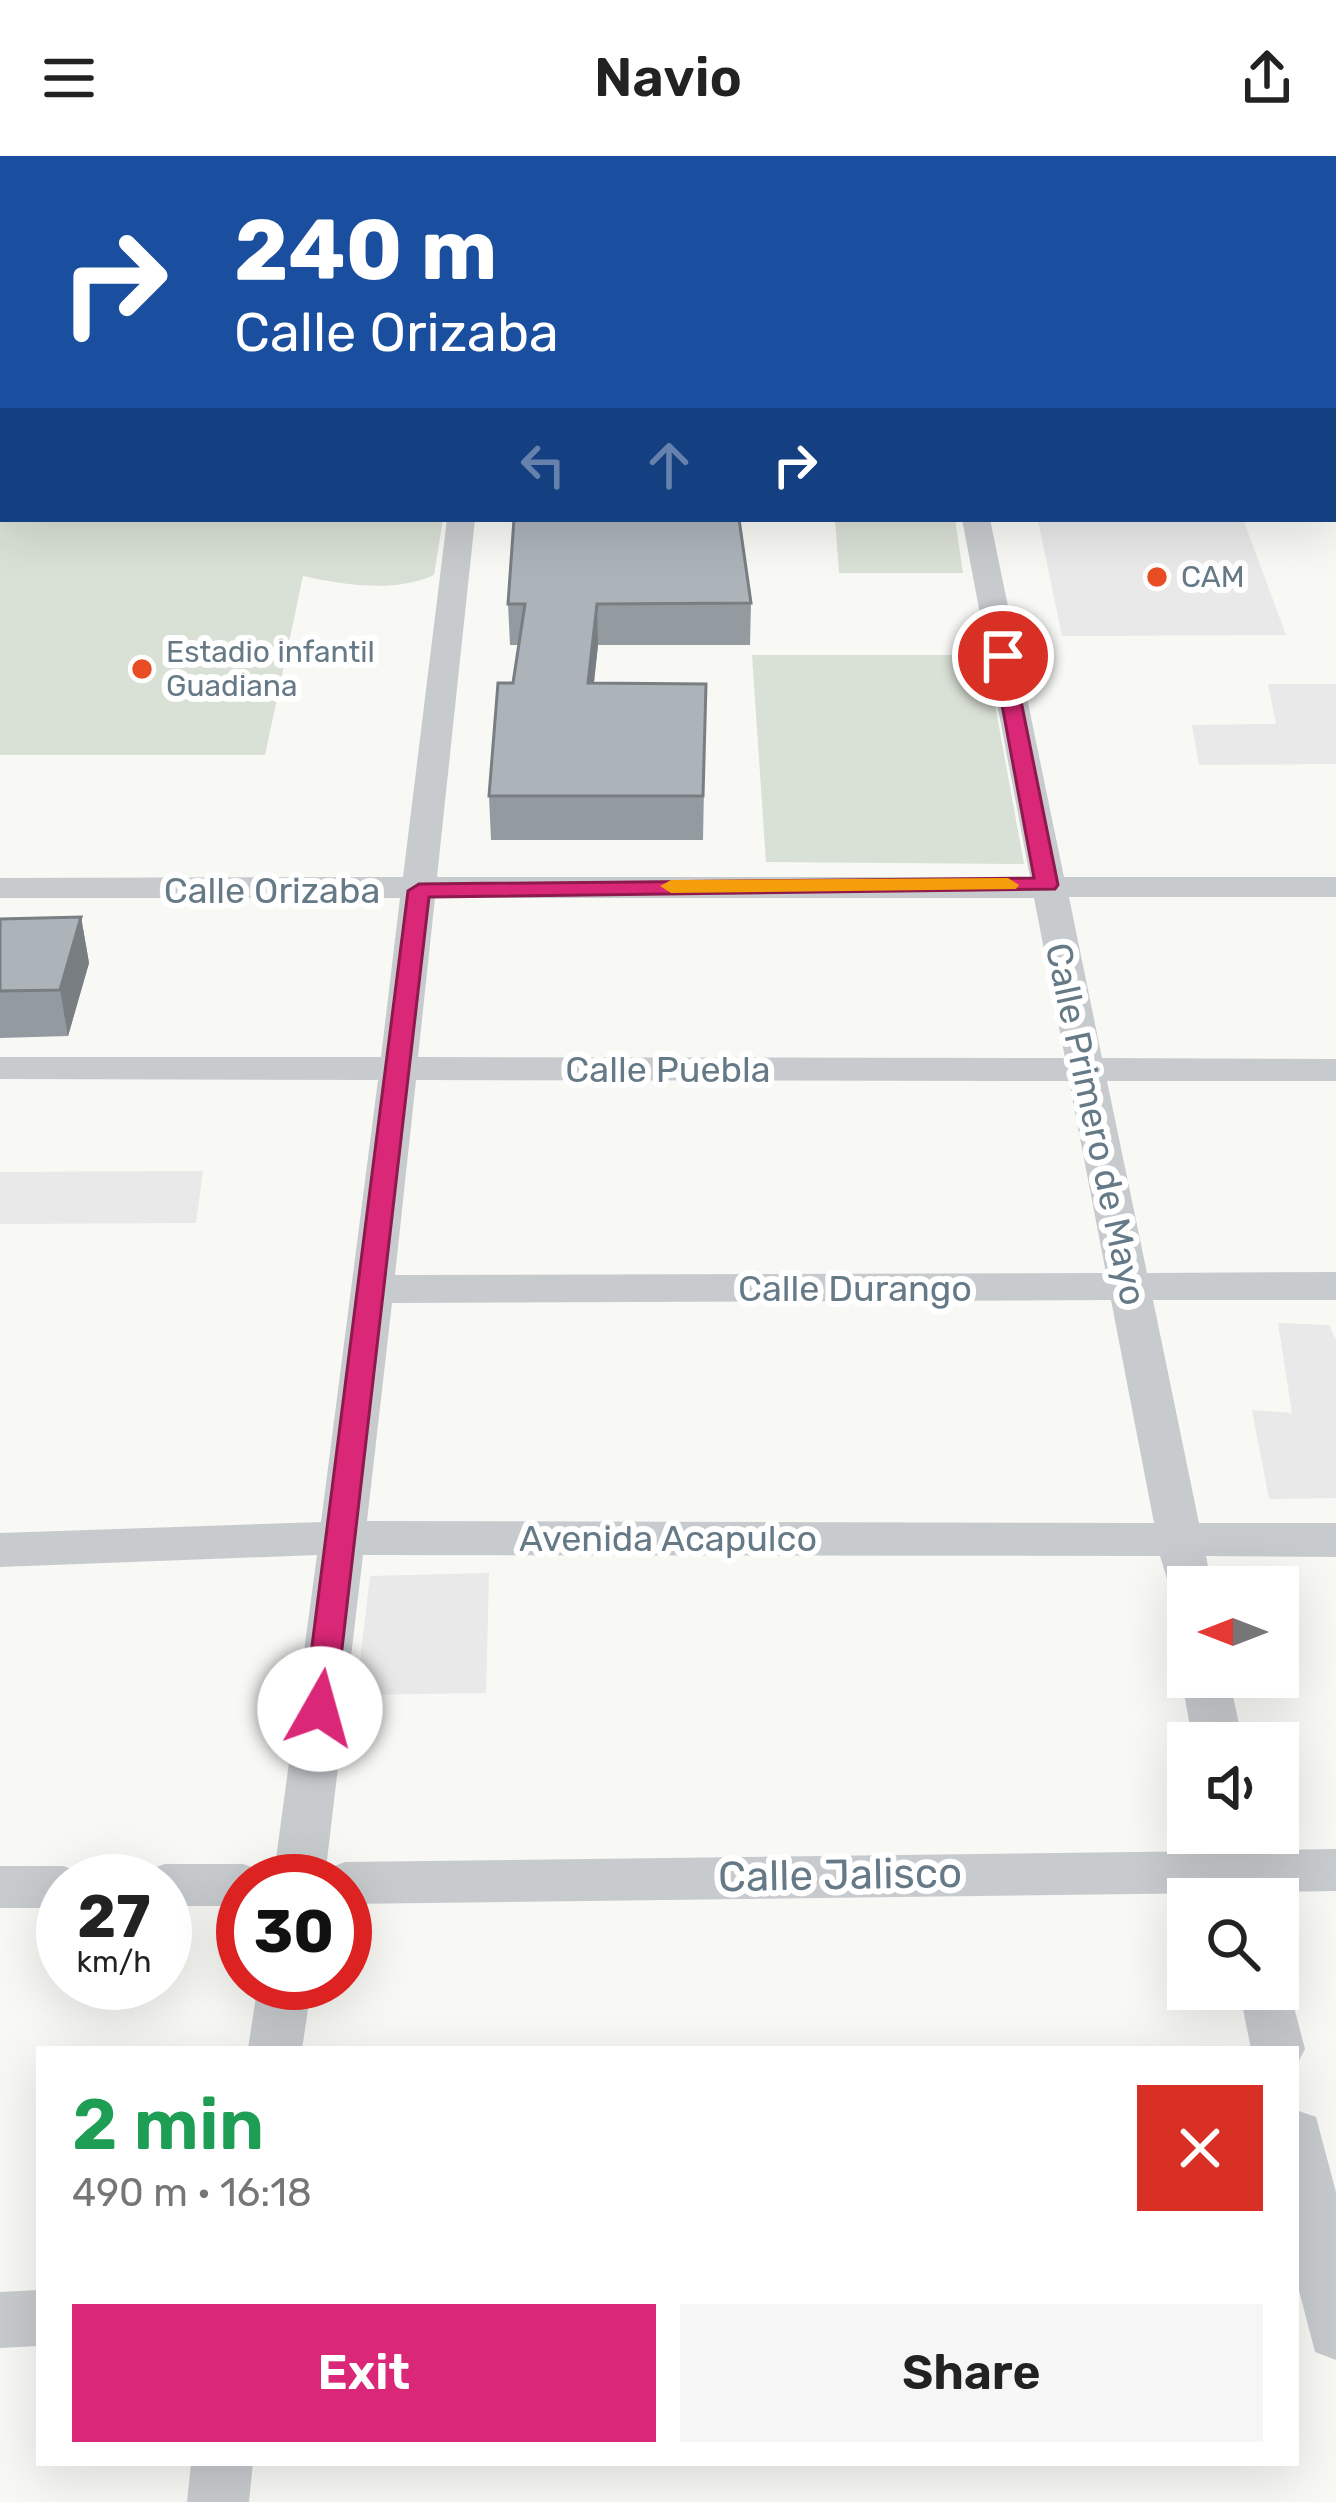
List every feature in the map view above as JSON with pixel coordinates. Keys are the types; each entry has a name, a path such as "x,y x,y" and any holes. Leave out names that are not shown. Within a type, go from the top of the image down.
{"street":[{"path":"302,1854 461,522"},
{"name":"Calle Primero de Mayo","path":"977,522 1185,1566"},
{"name":"Calle Orizaba","path":"0,888 1336,887"},
{"name":"Calle Puebla","path":"0,1068 1336,1070"},
{"name":"Calle Durango","path":"373,1289 1336,1286"},
{"name":"Avenida Acapulco","path":"0,1550 340,1538 1336,1540"},
{"name":"Calle Jalisco","path":"372,1883 1241,1867 1336,1870"},
{"path":"0,1887 36,1887"},
{"path":"275,2046 280,2010"},
{"path":"1270,2010 1277,2046"},
{"path":"1299,2154 1324,2309"},
{"path":"0,2320 36,2318"},
{"path":"218,2502 222,2466"}],"shaded area":[{"name":"Estadio infantil Guadiana","path":"0,522 443,522 434,575 419,581 386,586 303,576 265,755 0,755"},
{"path":"835,522 955,522 963,573 839,573"},
{"name":"CAM","path":"1038,522 1244,522 1286,635 1062,636"},
{"path":"752,655 986,655 1024,864 766,862"},
{"path":"1268,684 1336,684 1336,764 1199,765 1192,725 1276,724"},
{"path":"203,1171 196,1223 0,1224 0,1172"},
{"path":"1278,1323 1329,1325 1336,1340 1336,1498 1269,1499 1252,1410 1292,1413"},
{"path":"489,1573 486,1693 356,1695 370,1576"}],"building":[{"path":"514,522 739,522 751,603 597,604 588,683 706,684 703,796 489,796 498,683 513,683 525,604 508,604"},
{"path":"81,917 60,990 0,991 0,919"}],"slow traffic":[{"path":"671,886 1008,885"}],"place":[{"name":"CAM","path":"1157,577"},
{"name":"Estadio infantil Guadiana","path":"142,669"}],"route":[{"path":"320,1709 419,891 1047,885 1003,656"}]}
